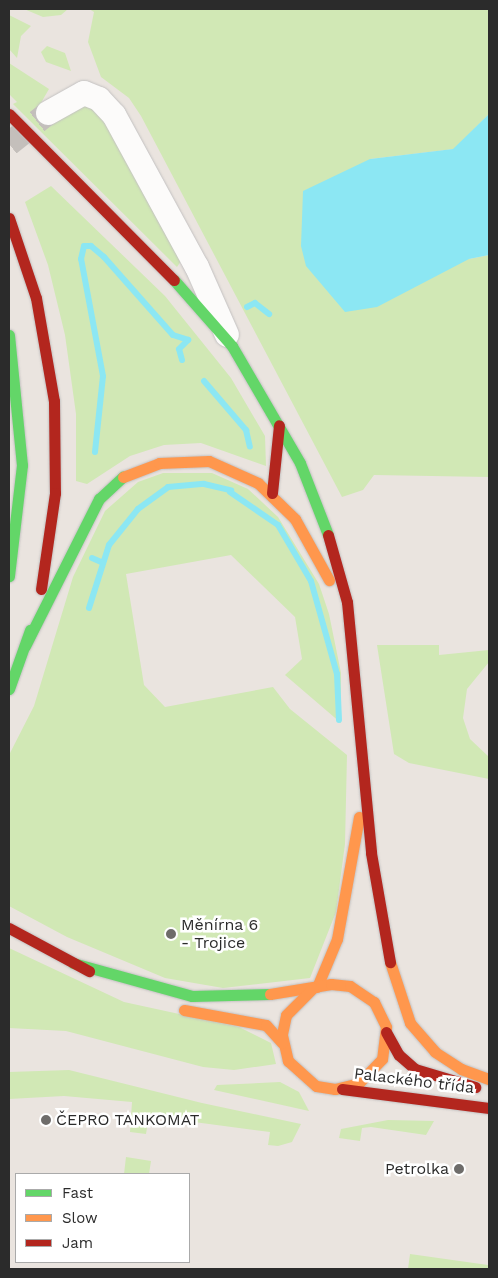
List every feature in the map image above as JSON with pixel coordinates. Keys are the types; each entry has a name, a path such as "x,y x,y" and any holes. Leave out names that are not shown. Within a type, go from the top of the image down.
{"main road":[{"path":"9,114 145,248 232,346 279,424 313,492 336,554 347,602 366,778 371,853 382,929 402,1008 435,1052 461,1069 489,1079"},
{"path":"9,218 44,334 56,436 52,525 39,598 9,689"},
{"path":"9,576 22,465 10,340"},
{"path":"272,493 279,424"},
{"path":"24,646 82,526 119,479 146,466 191,459 226,466 272,493 305,534 335,593 358,695"},
{"path":"282,1043 286,1015 315,987 337,939 366,778"},
{"path":"369,924 371,853"},
{"path":"9,928 73,963 137,994"},
{"path":"73,963 192,996 243,998 341,984 359,990 374,1002 386,1030"},
{"path":"169,1006 266,1025 282,1043 299,1075 316,1086 336,1089 359,1083 372,1073 385,1052 386,1030 380,989"},
{"name":"Palackého třída","path":"386,1030 398,1055 415,1070 489,1089"},
{"name":"Palackého třída","path":"336,1089 489,1108"}],"street":[{"path":"48,113 84,93 98,99 114,115 197,267 232,346"}],"green space":[{"path":"24,9 68,9 61,15 43,17"},
{"path":"89,9 489,9 489,114 454,149 370,159 469,259 489,255 489,477 374,475 363,490 342,497 141,116 129,98 101,77 88,42 94,12"},
{"path":"9,15 31,26 21,36 17,58 9,49"},
{"path":"47,46 65,53 71,71 46,62 41,52"},
{"path":"9,63 49,89 38,108 50,123 82,104 99,110 183,258 177,267 13,104 17,102 9,94"},
{"path":"51,186 165,296 231,378 265,436 266,466 201,443 164,445 130,456 87,484 76,481 76,414 65,335 48,265 25,202"},
{"path":"163,473 212,473 248,489 278,517 319,584 329,614 341,673 341,723 285,675 302,659 295,617 231,555 126,574 144,685 165,707 273,687 290,709 347,755 345,844 336,912 310,978 223,988 165,978 67,937 9,906 9,755 34,706 73,577 105,511 138,482"},
{"path":"377,645 439,645 439,655 489,650 489,662 467,689 463,718 470,739 489,757 489,779 409,763 394,754"},
{"path":"9,948 124,1002 239,1027 271,1043 276,1064 234,1070 203,1067 66,1031 9,1028"},
{"path":"69,1070 202,1103 301,1124 292,1142 278,1146 268,1145 270,1132 149,1116 146,1134 130,1132 132,1102 64,1096 9,1099 9,1072"},
{"path":"280,1082 299,1092 309,1111 214,1090 217,1085"},
{"path":"388,1120 434,1121 426,1135 371,1127 362,1128 360,1141 339,1138 341,1129"},
{"path":"126,1157 151,1161 149,1173 124,1173"},
{"path":"410,1254 488,1265 488,1269 408,1269"}],"water":[{"path":"489,114 489,255 469,259 377,307 345,312 306,266 301,246 303,191 370,159 453,149"}],"waterway":[{"path":"95,452 103,376 81,259 84,246 91,246 104,257 173,335 188,340"},
{"path":"247,307 255,303 269,314"},
{"path":"182,360 179,349 188,340"},
{"path":"204,381 246,430 250,447"},
{"path":"89,608 109,545 138,509 168,487 204,484 231,490"},
{"path":"230,492 278,525 311,581 337,674 339,720"},
{"path":"92,558 101,562"}],"tunnel":[{"path":"9,144 48,113"}],"traffic: fast":[{"path":"174,280 232,346 300,463 328,535"},
{"path":"9,335 22,465 9,576"},
{"path":"25,646 99,499 123,477"},
{"path":"9,689 30,630"},
{"path":"73,963 192,996 270,994"}],"traffic: slow":[{"path":"123,477 159,463 209,461 258,483 295,519 329,580"},
{"path":"317,987 337,939 359,817"},
{"path":"390,962 410,1023 435,1052 461,1069 489,1079"},
{"path":"270,994 331,984 350,986 374,1002 386,1027 382,1059 359,1083 335,1089 316,1086 288,1061 282,1034 286,1015 313,988"},
{"path":"184,1010 266,1025 282,1043"}],"traffic: jam":[{"path":"9,114 174,280"},
{"path":"9,218 36,298 54,401 55,493 41,589"},
{"path":"272,493 279,425"},
{"path":"328,535 347,602 371,853 390,962"},
{"path":"9,928 89,971"},
{"path":"386,1032 399,1055 415,1069 475,1087"},
{"path":"342,1089 489,1108"}],"place":[{"name":"Měnírna 6 - Trojice","path":"171,934"},
{"name":"ČEPRO TANKOMAT","path":"46,1120"},
{"name":"Petrolka","path":"459,1169"}]}
